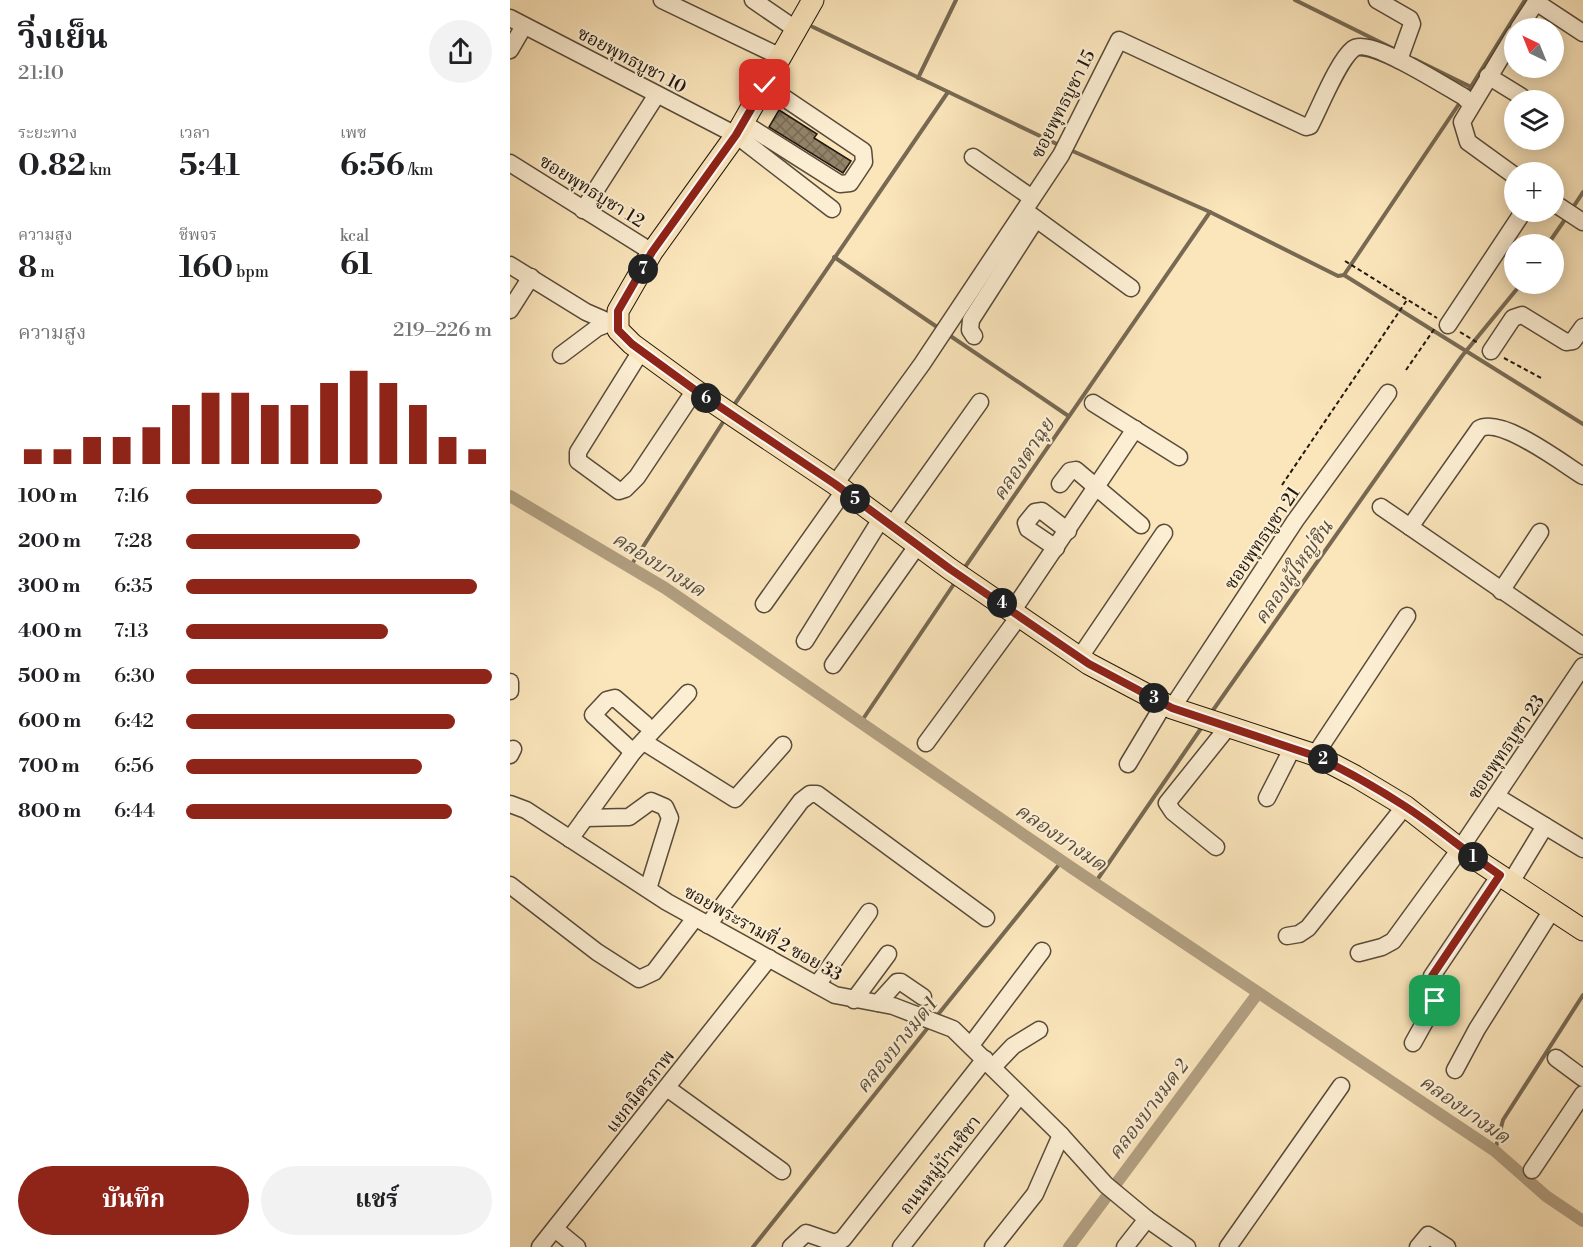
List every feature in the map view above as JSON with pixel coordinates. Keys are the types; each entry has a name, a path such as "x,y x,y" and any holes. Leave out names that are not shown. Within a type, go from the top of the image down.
{"main road":[{"path":"813,0 739,129 652,252 613,324 632,344 695,390 839,487 958,575 1080,657 1168,706 1315,756 1405,806 1460,849 1583,930"}],"street":[{"path":"662,0 781,57"},
{"path":"753,0 797,30"},
{"path":"1377,0 1408,15 1412,24 1400,60"},
{"path":"1526,18 1536,2 1560,18"},
{"path":"1564,20 1583,33"},
{"path":"510,50 517,22"},
{"name":"ซอยพุทธบูชา 10","path":"517,22 656,96 739,129"},
{"name":"ซอยพุทธบูชา 15","path":"764,604 922,364 1031,209 1064,150 1119,40 1306,127 1310,126 1346,57 1354,47 1364,45 1400,60 1464,97 1471,104"},
{"path":"1504,51 1462,122 1468,142 1504,168"},
{"path":"1488,76 1511,90"},
{"path":"739,129 840,184 850,183 864,162 863,152 765,85"},
{"path":"584,210 656,96"},
{"path":"739,129 832,209"},
{"path":"973,157 1031,209 1131,288"},
{"name":"ซอยพุทธบูชา 12","path":"510,163 652,252"},
{"path":"974,336 970,330 971,320 1031,209"},
{"path":"1564,210 1583,222"},
{"path":"1444,323 1516,222"},
{"path":"510,265 586,312 613,324"},
{"path":"510,310 531,277"},
{"path":"1491,351 1513,318 1522,315 1566,342 1573,341 1583,327"},
{"path":"561,356 597,328 613,324"},
{"path":"641,351 578,452 579,461 590,472 619,491 625,489 637,477 695,390"},
{"name":"ซอยพุทธบูชา 21","path":"1128,764 1295,521 1388,393"},
{"path":"806,641 886,523 980,402"},
{"path":"1093,404 1179,457"},
{"path":"1410,527 1479,429 1485,425 1494,425 1509,431 1583,476"},
{"path":"926,743 1016,613 1135,429"},
{"path":"1060,484 1073,469 1142,525"},
{"path":"1381,507 1583,646"},
{"path":"1056,548 1028,529 1026,523 1035,512 1042,511 1068,531"},
{"path":"1501,591 1540,532"},
{"path":"1080,657 1164,533"},
{"path":"833,665 918,546"},
{"path":"1315,756 1407,616"},
{"name":"ซอยพุทธบูชา 23","path":"1359,953 1382,947 1393,941 1460,849 1583,666"},
{"path":"510,682 510,691"},
{"path":"570,839 638,747 688,693"},
{"path":"645,724 615,698 607,700 594,715 638,747 735,799 783,744"},
{"path":"1215,723 1167,803 1173,812 1216,847"},
{"path":"1267,798 1292,749"},
{"path":"510,885 597,952 639,979 654,972 702,922 801,801 810,794 817,794 986,918"},
{"path":"1496,796 1583,849"},
{"path":"585,818 629,817 651,801 665,807 670,818 648,890"},
{"name":"ซอยพระรามที่ 2 ซอย 33","path":"510,804 526,810 648,890 702,922 835,995 878,1003 934,1020 971,1045 989,1063 1015,1101 1061,1136 1106,1185 1147,1219 1187,1247"},
{"path":"1287,936 1299,934 1308,928 1405,806"},
{"path":"1413,1043 1435,1001 1430,982 1432,976 1482,915 1505,878 1545,826"},
{"path":"1455,1070 1477,1029 1552,910"},
{"path":"817,985 869,912"},
{"path":"971,1045 1042,951"},
{"path":"854,1000 888,954"},
{"name":"แยกมิตรภาพ","path":"540,1247 769,958"},
{"path":"878,1003 897,982 901,982 923,997"},
{"path":"791,1247 806,1233 835,1243 843,1239 989,1063 1039,1030"},
{"path":"1556,1058 1583,1078"},
{"path":"1230,1246 1341,1086"},
{"path":"667,1088 782,1171"},
{"path":"1532,1170 1583,1094"},
{"name":"ถนนหมู่บ้านชิชา","path":"901,1247 1015,1101"},
{"path":"993,1247 1035,1194 1061,1136"},
{"path":"1125,1247 1147,1219"},
{"path":"555,1229 577,1247"},
{"path":"1418,1247 1428,1235 1447,1247"}],"path":[{"path":"1282,485 1407,300"},
{"path":"1406,370 1444,323"}],"building":[{"path":"779,110 817,134 814,138 851,161 843,173 769,127"}],"waterway":[{"path":"918,78 956,0"},
{"path":"1295,0 1394,49"},
{"path":"1467,93 1525,0"},
{"path":"813,27 1061,146"},
{"path":"1414,59 1471,87"},
{"path":"732,408 948,92"},
{"path":"1068,149 1210,212 1338,276 1344,275 1461,101"},
{"name":"คลองผู้ใหญ่ชิน","path":"1572,209 1583,192"},
{"name":"คลองตาฉุย","path":"963,570 1210,212"},
{"name":"คลองผู้ใหญ่ชิน","path":"1555,234 1566,218"},
{"path":"834,257 940,329"},
{"name":"คลองผู้ใหญ่ชิน","path":"1344,275 1583,424"},
{"name":"คลองผู้ใหญ่ชิน","path":"1211,713 1462,356 1513,294"},
{"path":"946,333 1067,415"},
{"path":"630,567 725,419"},
{"name":"คลองบางมด","path":"510,496 665,588 1075,870 1495,1151 1546,1196 1583,1221"},
{"name":"คลองตาฉุย","path":"861,722 956,581"},
{"name":"คลองผู้ใหญ่ชิน","path":"1095,883 1204,724"},
{"name":"คลองบางมด 1","path":"936,1017 1062,861"},
{"name":"คลองบางมด 2","path":"1069,1247 1258,993"},
{"path":"1495,1151 1503,1120 1583,995"},
{"name":"คลองบางมด 1","path":"753,1247 930,1025"}],"route":[{"path":"765,85 736,135 652,252 618,311 616,325 618,330 632,344 695,390 835,484 950,569 1089,664 1172,708 1315,756 1335,765 1405,806 1460,849 1500,875 1432,976 1430,982 1435,1001"}]}
